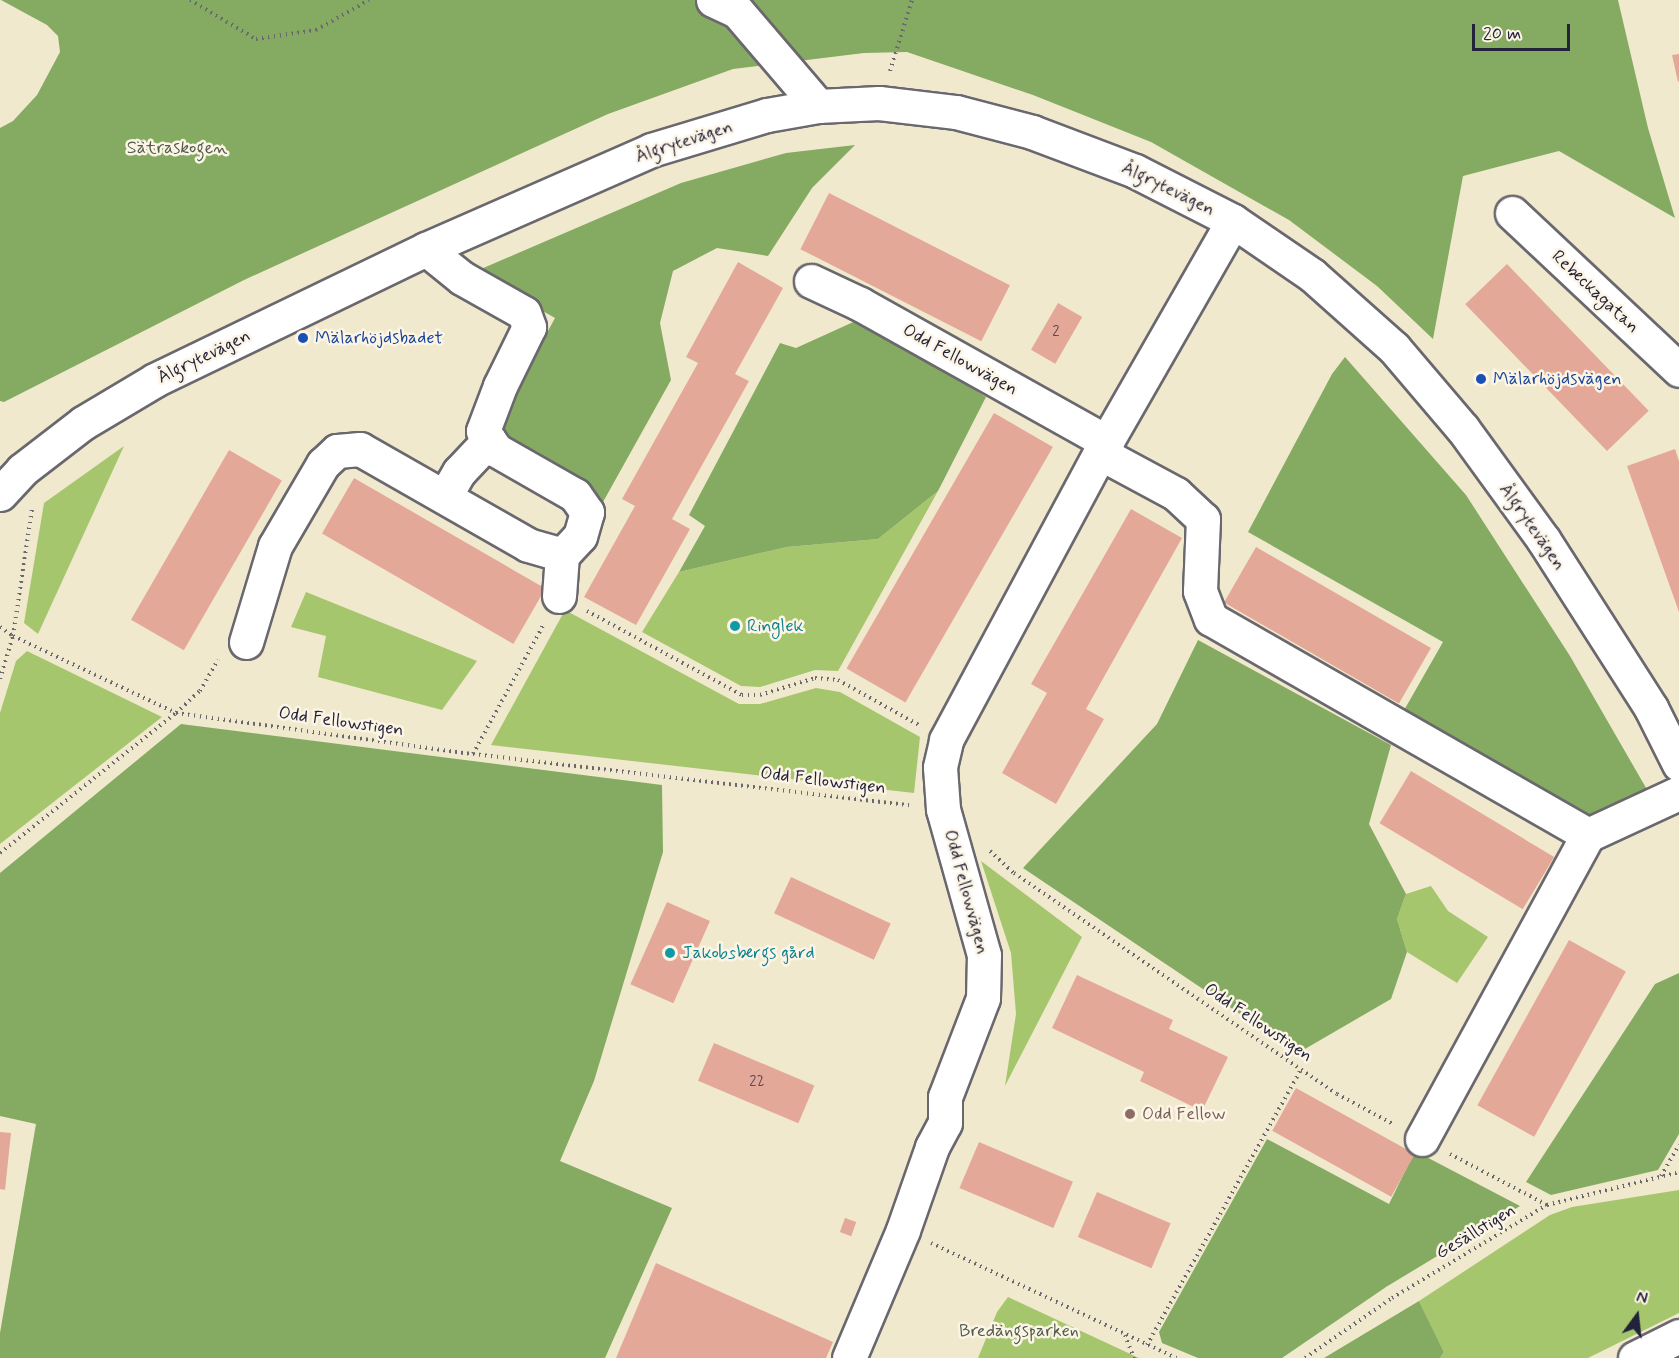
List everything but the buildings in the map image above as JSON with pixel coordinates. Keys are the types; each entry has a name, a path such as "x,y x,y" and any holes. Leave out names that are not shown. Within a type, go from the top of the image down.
{"street":[{"path":"713,0 737,11 818,106"},
{"name":"Ålgrytevägen","path":"7,473 83,423 155,380 426,249 651,150 767,115 818,106 879,103 956,112 1032,132 1135,171 1233,221 1312,275 1386,341 1463,429 1549,549 1651,708 1679,764"},
{"name":"Rebeckagatan","path":"1512,213 1679,370"},
{"name":"Odd Fellowvägen","path":"849,1358 903,1230 932,1147 945,1123 945,1097 982,998 984,955 944,808 940,767 946,740 1103,448 1233,221"},
{"path":"426,249 462,278 524,313 529,327 500,386 483,431 496,450 575,495 588,512 580,536 562,555 559,596"},
{"name":"Odd Fellowvägen","path":"811,281 860,304 1103,448"},
{"path":"445,496 459,472 489,440"},
{"path":"1103,448 1176,494 1203,519 1200,591 1211,619 1588,835"},
{"path":"246,642 275,546 323,464 337,452 360,449 528,546 562,555"},
{"path":"1422,1139 1588,835 1679,793"},
{"path":"1635,1358 1679,1336"}],"path":[{"path":"190,0 256,39 316,30 369,0"},
{"path":"889,72 912,0"},
{"path":"878,73 889,72 901,75"},
{"path":"0,679 13,636 34,492 7,473"},
{"path":"473,754 559,596 742,695 760,695 815,678 838,680 946,740"},
{"name":"Odd Fellowstigen","path":"0,627 13,636 176,713 473,754 944,808"},
{"path":"0,853 176,713 200,690 231,637 246,642"},
{"name":"Odd Fellowstigen","path":"988,849 1014,873 1337,1095 1547,1205"},
{"path":"1147,1345 1301,1070"},
{"path":"1661,1176 1679,1145"},
{"name":"Gesällstigen","path":"1305,1358 1392,1298 1547,1205 1679,1172"},
{"path":"903,1230 1176,1358"},
{"path":"1125,1335 1134,1358"}],"green space":[{"name":"Sätraskogen","path":"1,0 1618,0 1648,128 1675,218 1559,151 1463,176 1433,339 1377,286 1289,220 1151,142 1033,95 907,52 864,53 733,69 608,114 244,280 4,402 0,401 0,128 13,121 37,95 60,52 58,36 47,25"},
{"path":"855,145 812,188 768,256 717,248 673,271 660,323 671,380 603,502 489,440 555,318 474,272 681,183 786,153"},
{"path":"860,319 986,397 938,491 878,539 787,547 679,572 705,526 689,515 780,343 796,348"},
{"path":"1345,357 1466,495 1570,656 1649,793 1584,824 1399,719 1443,642 1248,532 1332,374"},
{"path":"124,446 38,634 24,623 44,503"},
{"path":"938,491 838,671 815,670 760,687 741,686 642,632 679,572 787,547 878,539"},
{"path":"306,592 477,661 442,710 318,677 326,636 291,627"},
{"path":"565,610 739,704 760,704 816,688 840,692 920,737 914,793 491,745"},
{"path":"1198,640 1391,745 1369,824 1406,894 1397,919 1407,952 1391,999 1298,1053 1023,868 1157,724"},
{"path":"27,651 162,717 0,844 0,713 16,661"},
{"path":"181,724 662,785 663,852 594,1081 560,1161 672,1208 605,1358 0,1358 0,1333 36,1124 0,1116 0,873"},
{"path":"981,861 1082,937 1005,1086 1016,1014 1011,953"},
{"path":"1431,886 1448,911 1488,937 1457,983 1407,952 1397,919 1406,894"},
{"path":"1679,973 1679,1134 1658,1170 1551,1195 1526,1182 1655,984"},
{"path":"1267,1139 1389,1204 1415,1151 1520,1206 1386,1287 1282,1358 1198,1358 1162,1343 1159,1332"},
{"path":"1679,1190 1679,1313 1588,1358 1440,1358 1444,1352 1419,1301 1550,1215 1572,1207"},
{"name":"Bredängsparken","path":"1008,1297 1139,1358 978,1358 997,1312"},
{"path":"1419,1301 1444,1352 1440,1358 1324,1358"}],"place":[{"name":"Mälarhöjdsbadet","path":"303,338"},
{"name":"Mälarhöjdsvägen","path":"1481,379"},
{"name":"Ringlek","path":"735,626"},
{"name":"Jakobsbergs gård","path":"670,953"},
{"name":"Odd Fellow","path":"1130,1114"}]}
